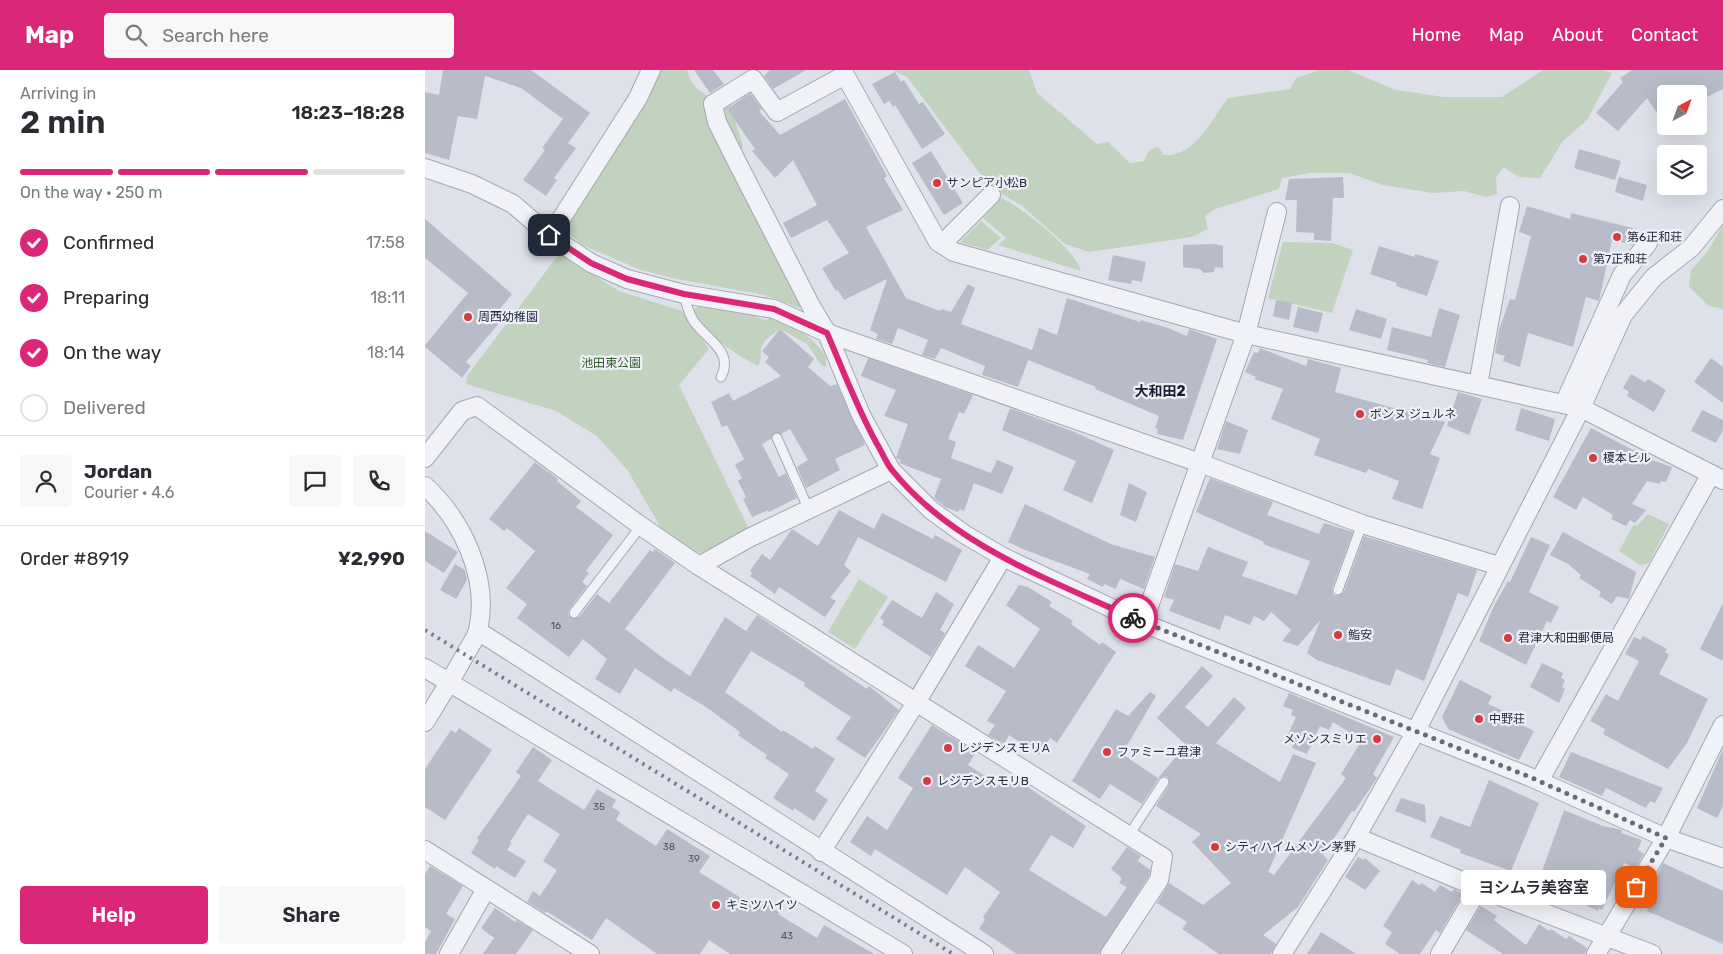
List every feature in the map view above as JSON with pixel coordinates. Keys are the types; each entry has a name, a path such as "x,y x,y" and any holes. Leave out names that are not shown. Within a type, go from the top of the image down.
{"street":[{"path":"554,230 637,98 651,70"},
{"path":"1539,780 1717,477 1573,406 1246,334 954,252 938,242 845,75 777,112 753,79 713,104 717,122 811,306 827,333 861,415 891,470 931,510 964,534 1003,557 1143,623 1539,780 1666,838 1723,858"},
{"path":"425,168 472,184 513,204 549,235 591,263 627,279 684,294 774,309 827,333 1200,463 1362,524 1499,566"},
{"path":"942,244 991,195"},
{"path":"1478,385 1510,206"},
{"path":"1282,954 1356,837 1416,731 1499,566 1573,406 1623,315 1654,277 1691,248 1723,209"},
{"path":"1143,623 1246,334 1277,212"},
{"path":"1573,406 1622,276 1648,242"},
{"path":"425,458 462,411 477,406 699,566 1163,857 1159,880 1110,954"},
{"path":"699,566 891,470"},
{"path":"425,486 454,519 469,547 476,573 481,605 478,631 425,722"},
{"path":"821,852 917,701 1003,557"},
{"path":"478,631 821,852 984,954"},
{"path":"425,668 903,954"},
{"path":"1595,954 1666,838 1723,725"},
{"path":"1356,837 1479,888 1652,954"},
{"path":"425,850 590,954"},
{"path":"1440,954 1479,888"},
{"path":"449,954 486,889"}],"lane":[{"path":"684,294 693,319 723,352 726,361 721,377"},
{"path":"777,438 809,510"},
{"path":"1338,590 1362,524"},
{"path":"574,613 641,526"},
{"path":"1129,835 1164,782"}],"green space":[{"path":"655,70 687,70 693,84 703,93 730,104 743,145 737,174 802,298 800,308 764,295 677,279 641,270 582,245 563,228"},
{"path":"892,70 1029,70 1037,93 1097,144 1108,142 1130,163 1144,161 1149,150 1158,147 1164,155 1175,154 1184,150 1201,136 1228,98 1290,89 1296,78 1319,70 1348,70 1396,90 1444,97 1502,97 1543,70 1603,70 1612,73 1587,120 1563,141 1540,178 1519,177 1503,167 1496,178 1497,194 1486,197 1464,191 1433,193 1383,185 1349,173 1311,173 1282,178 1279,189 1215,209 1205,216 1208,229 1192,237 1089,252 1065,244 1021,205 991,188 907,77"},
{"path":"1001,198 1022,210 1047,230 1069,252 1081,271 998,245 1006,238 983,218"},
{"path":"981,221 1001,238 987,250 960,242"},
{"path":"1723,225 1723,309 1709,306 1689,287 1691,270 1708,251"},
{"path":"1283,242 1332,243 1353,250 1332,313 1268,298"},
{"name":"池田東公園","path":"559,254 619,291 682,311 709,349 679,385 749,529 701,553 688,550 666,537 628,471 597,436 556,411 466,384 467,376"},
{"path":"698,306 734,309 749,312 764,320 770,317 786,322 809,337 821,350 826,356 826,367 821,365 807,344 780,329 763,343 758,366 731,350 703,327 694,310"},
{"path":"1648,514 1669,524 1649,563 1640,565 1619,551 1634,524 1637,526"},
{"path":"859,579 888,597 855,649 828,632"}],"building":[{"path":"443,70 531,70 590,113 568,143 576,148 554,178 557,180 546,196 523,180 545,150 542,148 563,119 521,88 485,76 477,119 458,116 449,160 425,153 425,92 439,95"},
{"path":"694,70 713,70 724,84 710,93"},
{"path":"770,70 806,70 773,89 764,76"},
{"path":"1632,70 1723,70 1723,89 1707,97 1707,85 1657,85 1657,113 1647,98 1618,131 1596,113 1623,82 1620,78"},
{"path":"895,72 901,82 904,80 919,104 923,102 945,134 922,149 895,105 893,107 889,101 884,104 872,84"},
{"path":"750,93 762,109 759,111 780,135 845,99 887,176 884,178 903,210 866,227 906,298 940,311 942,309 951,312 968,284 975,288 961,324 1032,350 1039,328 1057,335 1067,298 1140,322 1141,320 1168,328 1187,336 1189,329 1217,339 1183,440 1157,434 1158,429 1155,428 1159,416 1095,389 1096,387 1028,360 1018,387 982,375 985,366 941,348 935,359 922,355 928,340 898,328 892,344 876,339 878,334 870,330 887,279 844,300 822,268 849,253 827,220 791,238 783,223 817,205 793,160 775,178 752,151 755,149 727,109"},
{"path":"1579,149 1621,161 1615,180 1574,168"},
{"name":"サンピア小松B","path":"931,151 963,203 944,215 912,163"},
{"path":"1343,177 1344,198 1333,198 1331,241 1314,240 1314,233 1296,232 1297,200 1285,200 1289,179"},
{"path":"1619,177 1647,185 1643,201 1615,192"},
{"path":"1527,206 1570,219 1571,213 1637,229 1633,245 1612,240 1599,301 1586,297 1573,347 1528,333 1520,367 1503,361 1505,356 1495,353 1499,330 1510,299 1515,300 1531,236 1519,232"},
{"path":"425,219 512,294 499,310 506,315 466,362 471,366 462,378 425,347 468,293 425,258"},
{"path":"1215,244 1223,246 1223,268 1215,267 1214,272 1204,273 1200,269 1183,267 1183,245"},
{"path":"1379,246 1415,257 1415,254 1439,261 1427,296 1396,286 1397,283 1370,274"},
{"path":"1113,255 1146,262 1142,282 1132,280 1131,284 1108,280"},
{"path":"1276,300 1292,303 1289,320 1273,316"},
{"path":"1298,307 1323,313 1318,333 1293,327"},
{"path":"1439,308 1460,315 1445,367 1427,363 1428,360 1387,350 1392,327 1431,337"},
{"path":"1356,309 1387,319 1381,339 1349,330"},
{"path":"780,329 814,359 808,367 830,386 837,384 865,445 835,459 840,470 806,488 797,467 808,460 790,429 781,434 774,433 771,439 762,444 779,477 786,473 797,498 769,512 768,510 752,517 743,499 746,497 738,481 742,478 735,465 744,459 727,425 722,427 711,402 729,393 733,401 781,376 765,362 769,357 762,351"},
{"path":"1260,348 1306,366 1308,359 1341,368 1335,392 1445,422 1430,454 1440,458 1422,509 1392,499 1399,481 1368,469 1366,473 1314,455 1320,439 1271,419 1283,389 1254,379 1256,377 1245,372 1254,352 1258,353"},
{"path":"868,358 973,395 964,414 959,412 948,439 956,442 951,458 991,473 997,460 1014,467 1002,494 974,483 964,511 960,509 958,512 945,507 934,498 941,479 899,463 901,460 896,458 908,424 884,416 896,390 861,376"},
{"path":"1711,358 1723,367 1723,403 1694,382"},
{"path":"1631,374 1645,382 1648,379 1666,390 1654,412 1627,396 1629,392 1623,388"},
{"path":"1458,392 1482,399 1469,435 1447,426"},
{"path":"1010,408 1072,431 1114,450 1092,503 1063,490 1076,461 1002,430"},
{"path":"1521,408 1555,419 1549,441 1515,430"},
{"path":"1702,410 1723,420 1723,430 1716,443 1691,431"},
{"path":"1226,421 1248,430 1240,454 1217,449"},
{"path":"1591,428 1653,458 1652,460 1672,467 1666,482 1661,481 1660,484 1647,481 1632,504 1646,510 1635,523 1630,520 1626,526 1611,519 1613,515 1583,497 1576,510 1553,497"},
{"path":"535,462 558,479 557,481 581,501 576,507 613,535 586,571 589,573 582,582 587,586 569,610 568,615 571,618 579,617 597,594 609,603 650,550 652,552 655,549 675,563 625,629 690,676 725,617 746,631 757,615 867,689 869,686 899,710 865,758 836,739 851,717 804,686 805,683 751,651 725,692 782,732 783,730 813,749 815,746 835,759 815,791 828,800 814,821 794,808 793,811 773,798 789,774 765,758 767,755 738,735 740,732 706,707 674,688 671,692 635,668 620,694 595,679 607,659 583,639 569,657 517,618 527,604 506,588 535,551 507,528 504,531 489,519"},
{"path":"1210,478 1273,502 1267,515 1319,534 1324,523 1353,532 1332,588 1333,594 1336,596 1344,592 1364,536 1477,570 1468,597 1458,593 1424,681 1396,669 1390,686 1317,660 1307,653 1321,619 1298,646 1282,641 1291,630 1271,612 1264,621 1254,616 1250,625 1225,615 1220,630 1169,611 1174,600 1164,597 1175,564 1198,571 1208,547 1248,562 1242,576 1297,595 1310,561 1263,544 1264,542 1196,512"},
{"path":"1129,483 1147,492 1136,522 1120,515"},
{"path":"1025,504 1111,544 1155,557 1144,589 1120,579 1116,589 1104,584 1103,587 1087,579 1090,574 1008,542"},
{"path":"839,510 874,529 882,513 933,539 935,535 962,550 946,582 858,537 844,565 851,571 830,598 836,601 825,617 779,587 775,594 750,576 752,573 750,571 762,554 770,560 792,529 818,546"},
{"path":"425,531 458,552 444,573 425,561"},
{"path":"1563,532 1636,572 1629,599 1617,596 1612,604 1599,596 1601,592 1579,578 1581,575 1568,564 1550,555"},
{"path":"1531,537 1550,545 1529,592 1559,607 1551,623 1547,621 1526,665 1479,641 1494,606 1508,581 1510,582"},
{"path":"455,564 465,570 467,580 456,599 440,590"},
{"path":"1019,585 1028,587 1052,602 1049,606 1073,621 1071,624 1100,645 1102,642 1116,652 1057,743 1050,738 1039,755 1009,735 1004,744 988,735 995,725 987,721 1006,691 965,666 978,645 1014,668 1040,629 1006,605"},
{"path":"936,592 954,604 940,630 945,633 931,657 882,625 884,621 880,618 892,600 922,618"},
{"path":"1723,603 1723,661 1700,649"},
{"path":"1643,636 1667,649 1665,652 1669,655 1659,674 1708,699 1687,743 1668,769 1603,734 1605,729 1590,721 1606,694 1618,701 1639,661 1625,654 1634,637 1641,640"},
{"path":"1542,663 1563,673 1561,678 1565,680 1562,687 1565,689 1559,703 1530,687"},
{"path":"1202,666 1213,676 1185,707 1208,727 1234,697 1246,708 1216,743 1280,782 1293,754 1316,763 1268,872 1274,875 1346,778 1341,774 1362,740 1333,722 1329,730 1320,726 1307,754 1292,748 1294,742 1286,739 1296,717 1291,715 1293,710 1283,706 1289,693 1394,737 1373,774 1377,778 1354,812 1352,811 1323,855 1328,860 1298,907 1263,935 1276,944 1271,954 1219,954 1182,929 1187,922 1157,903 1169,883 1203,905 1231,883 1192,842 1201,834 1156,806 1169,785 1168,777 1159,778 1142,804 1110,784 1100,799 1072,781 1116,709 1128,716 1150,692 1156,696 1122,754 1158,778 1186,745 1157,718"},
{"name":"中野荘","path":"1460,680 1492,696 1488,704 1515,716 1514,721 1534,731 1519,760 1448,729 1442,717"},
{"path":"932,725 976,752 968,765 999,785 1002,782 1006,784 1011,776 1086,826 1073,848 1051,835 1029,870 1106,917 1127,887 1119,883 1122,878 1111,869 1127,847 1141,856 1138,861 1150,870 1149,876 1099,954 1017,954 979,929 985,920 983,917 1000,892 965,867 947,895 875,849 871,856 850,842 867,816 887,830 913,788 898,778"},
{"path":"459,728 492,750 445,820 425,807 425,769 451,730 456,733"},
{"path":"533,747 552,760 538,781 584,810 597,789 616,800 612,807 620,812 616,820 656,846 667,829 710,856 699,872 746,901 748,898 755,904 759,898 779,912 778,914 817,938 824,925 874,954 730,954 709,940 700,954 657,954 606,918 592,940 546,911 545,913 527,902 533,891 540,896 557,870 543,861 560,834 528,814 507,850 526,861 515,878 496,866 495,869 471,853 479,840 477,838 521,776 516,772"},
{"path":"1723,749 1723,806 1717,818 1697,808"},
{"path":"1571,752 1663,788 1655,803 1650,801 1646,808 1606,788 1602,796 1559,777"},
{"path":"1489,780 1539,803 1511,871 1460,853 1461,850 1430,837 1440,816 1470,827"},
{"path":"1401,798 1425,805 1426,823 1395,811"},
{"path":"1564,810 1603,826 1622,830 1621,833 1642,840 1638,850 1644,854 1635,868 1624,863 1602,910 1599,908 1598,911 1579,902 1582,894 1540,877"},
{"path":"1358,857 1364,860 1365,858 1380,871 1365,890 1345,877"},
{"path":"1663,863 1723,891 1723,944 1647,911 1648,908 1645,907 1647,901 1645,899"},
{"path":"430,866 463,886 446,914 455,919 436,954 425,954 425,942 431,931 425,927 425,874"},
{"path":"1412,880 1419,885 1422,883 1435,892 1440,885 1452,892 1454,889 1463,894 1440,933 1436,930 1420,954 1400,954 1385,944 1392,932 1383,926"},
{"path":"1481,906 1497,916 1494,920 1526,945 1539,924 1566,939 1569,936 1587,948 1585,954 1503,954 1466,930"},
{"path":"495,908 515,922 516,920 533,930 516,954 483,954 494,938 481,928"},
{"path":"1321,932 1356,954 1307,954"}],"railway":[{"path":"425,630 953,954"}],"way so far":[{"path":"1133,618 1574,795 1666,838 1636,887"}],"place":[{"name":"サンピア小松B","path":"937,183"},
{"name":"第6正和荘","path":"1617,237"},
{"name":"第7正和荘","path":"1583,259"},
{"name":"周西幼稚園","path":"468,317"},
{"name":"ボンヌ ジュルネ","path":"1360,414"},
{"name":"榎本ビル","path":"1593,458"},
{"name":"鮨安","path":"1338,635"},
{"name":"君津大和田郵便局","path":"1508,638"},
{"name":"中野荘","path":"1479,719"},
{"name":"メゾンスミリエ","path":"1377,739"},
{"name":"レジデンスモリA","path":"948,748"},
{"name":"ファミーユ君津","path":"1107,752"},
{"name":"レジデンスモリB","path":"927,781"},
{"name":"シティハイムメゾン茅野","path":"1215,847"},
{"name":"ヨシムラ美容室","path":"1636,887"},
{"name":"キミツハイツ","path":"716,905"}],"district":[{"name":"大和田2","path":"1160,391"}],"route":[{"path":"549,235 591,263 627,279 684,294 774,309 827,333 861,415 891,470 931,510 964,534 1003,557 1133,618"}]}
